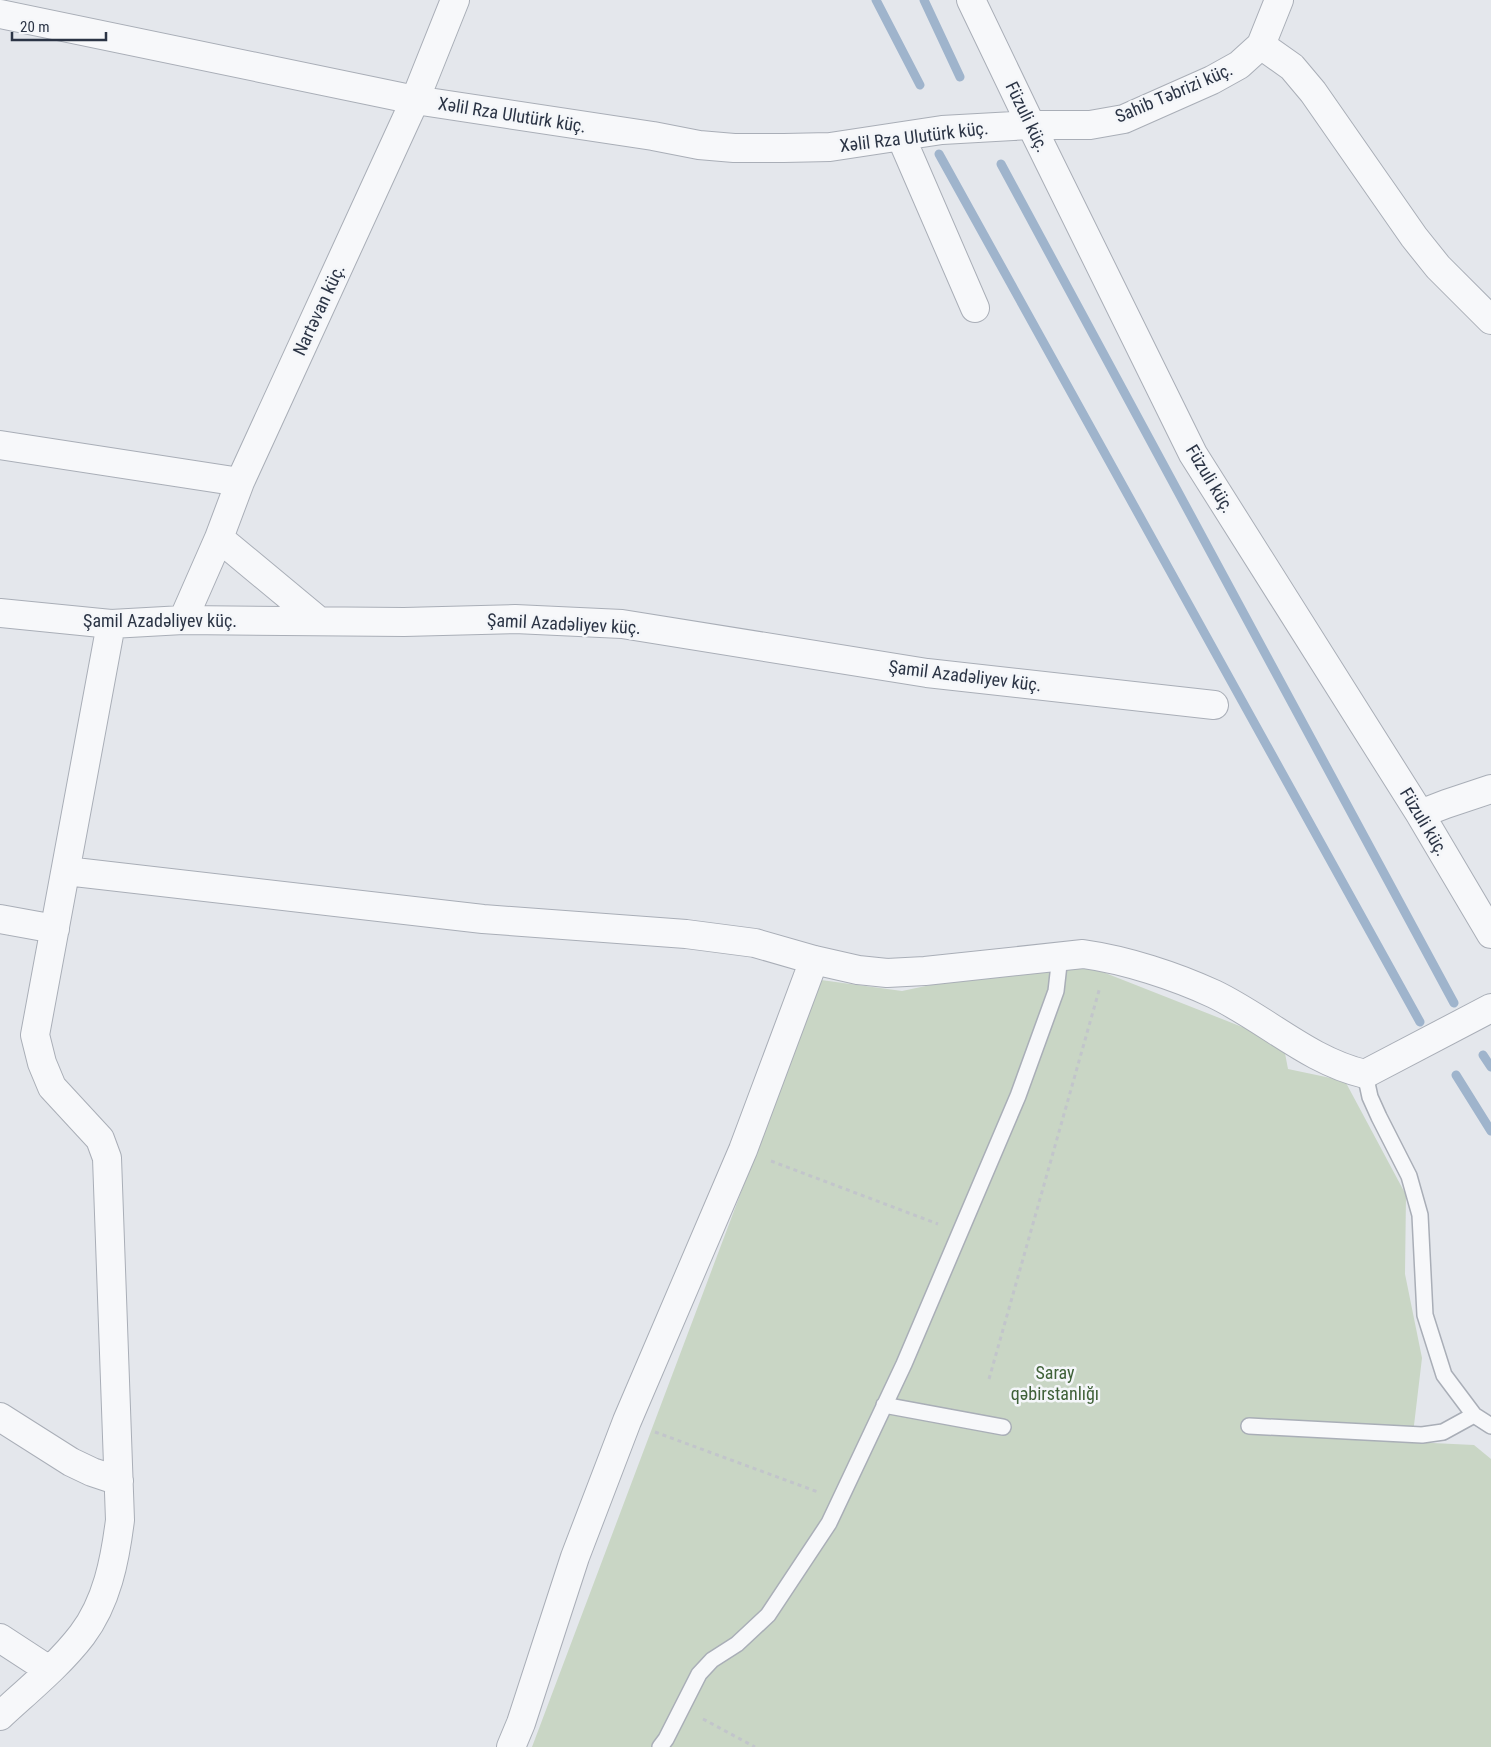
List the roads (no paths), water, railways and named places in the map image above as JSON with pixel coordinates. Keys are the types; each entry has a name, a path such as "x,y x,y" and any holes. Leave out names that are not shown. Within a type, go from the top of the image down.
{"street":[{"name":"Nartəvan küç.","path":"183,620 220,538 240,482 415,100 455,0"},
{"name":"Füzuli küç.","path":"972,0 1030,125 1193,454 1420,814 1491,934"},
{"name":"Sahib Təbrizi küç.","path":"1030,125 1090,126 1124,118 1212,80 1239,65 1261,44 1279,0"},
{"name":"Xəlil Rza Ulutürk küç.","path":"0,14 415,100 653,136 699,145 734,148 830,147 942,130 1030,125"},
{"path":"1261,44 1292,67 1308,86 1414,237 1438,267 1491,320"},
{"path":"901,137 975,308"},
{"path":"0,445 240,482"},
{"path":"220,538 319,621"},
{"name":"Şamil Azadəliyev küç.","path":"0,613 112,624 183,620 404,622 515,619 622,624 927,673 1214,705"},
{"path":"0,1716 83,1635 100,1605 114,1561 120,1520 107,1158 100,1140 52,1087 42,1063 35,1035 112,624"},
{"path":"1420,814 1491,789"},
{"path":"66,871 483,919 686,934 755,943 814,960 858,970 887,973 925,971 1083,954 1108,957 1157,972 1214,994 1321,1058 1348,1070 1365,1074 1491,1008"},
{"path":"0,920 55,928"},
{"path":"511,1747 524,1714 575,1557 627,1421 743,1150 814,960"},
{"path":"0,1417 71,1462 92,1472 119,1481"},
{"path":"0,1638 49,1670"}],"lane":[{"path":"660,1747 683,1708 699,1674 712,1660 737,1644 768,1615 829,1523 904,1364 1018,1096 1056,992 1060,956"},
{"path":"1365,1074 1370,1097 1378,1117 1409,1176 1420,1215 1425,1315 1444,1375 1474,1414 1491,1426"},
{"path":"884,1405 1003,1427"},
{"path":"1249,1426 1422,1435 1444,1432 1474,1414"}],"waterway":[{"path":"876,0 920,85"},
{"path":"924,0 960,77"},
{"path":"939,154 1420,1022"},
{"path":"1001,164 1454,1003"},
{"path":"1483,1055 1491,1067"},
{"path":"1456,1075 1491,1131"}],"park label":[{"name":"Saray qəbirstanlığı","path":"1055,1384"}]}
